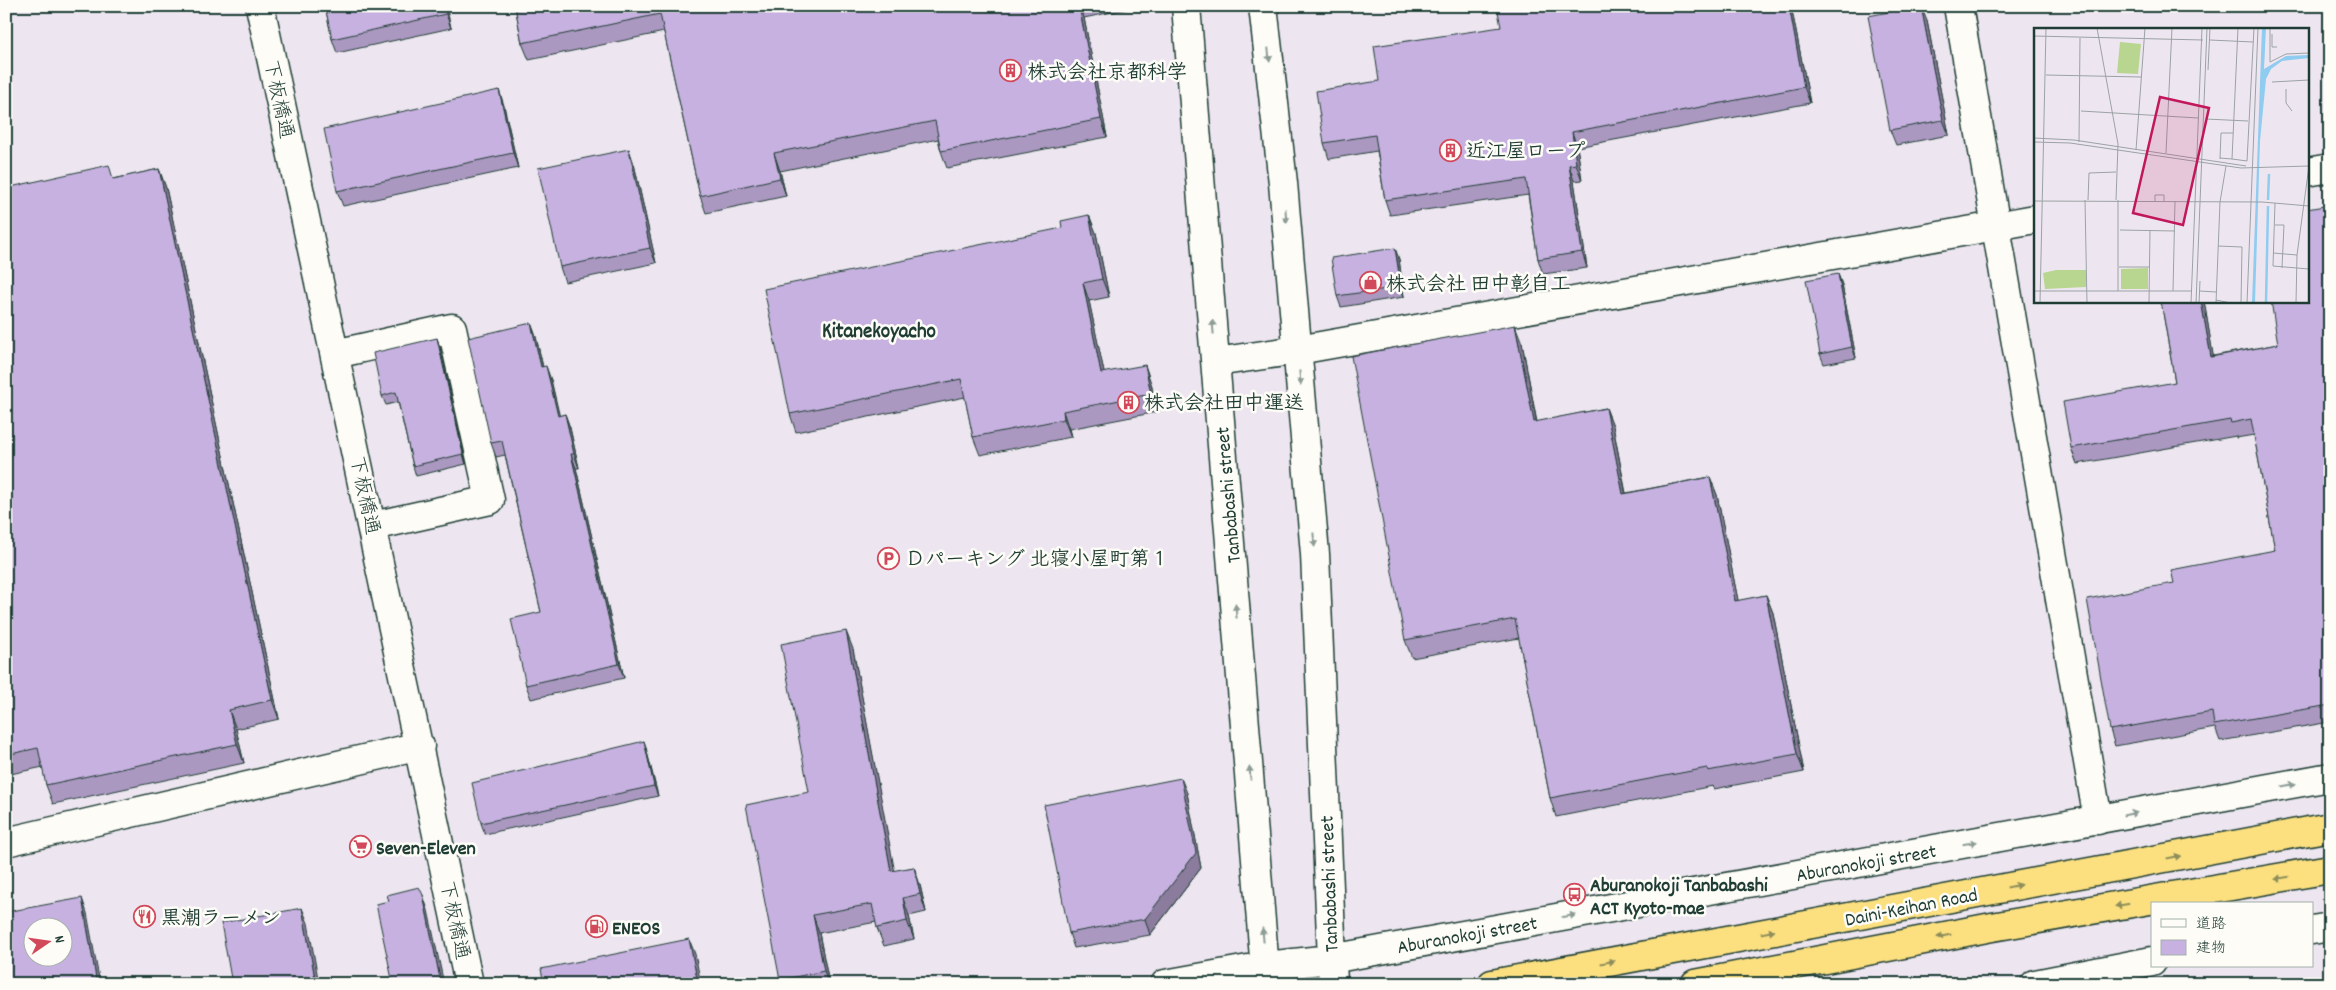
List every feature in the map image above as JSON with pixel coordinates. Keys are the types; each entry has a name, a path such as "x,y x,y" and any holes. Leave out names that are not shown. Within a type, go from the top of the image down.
{"highway":[{"name":"Daini-Keihan Road","path":"1492,984 2330,827"},
{"name":"Daini-Keihan Road","path":"1695,984 2002,925 2330,869"}],"street":[{"name":"下板橋通","path":"260,6 373,526 469,984"},
{"name":"Tanbabashi street","path":"1186,6 1266,975"},
{"name":"Tanbabashi street","path":"1263,6 1283,184 1315,554 1332,971"},
{"path":"1958,6 2098,820"},
{"path":"2308,172 2330,168"},
{"path":"1216,362 1298,350 2034,219"},
{"path":"335,354 452,328 490,500 373,526"},
{"path":"6,842 420,746"},
{"name":"Aburanokoji street","path":"1165,984 1332,971 2098,820 2330,777"},
{"path":"2314,930 2330,927"},
{"path":"2036,984 2116,976 2151,961"}],"building":[{"path":"325,6 444,6 446,14 332,39"},
{"path":"515,6 1079,6 1101,119 941,151 935,121 774,153 780,178 700,196 660,14 522,43"},
{"path":"1497,6 1789,6 1804,87 1572,132 1576,164 1569,165 1582,252 1538,259 1526,179 1385,200 1375,135 1324,143 1316,91 1379,81 1374,46 1501,27"},
{"path":"1921,6 1943,120 1890,130 1868,16"},
{"path":"499,90 513,153 337,191 324,129"},
{"path":"629,149 650,248 560,267 538,168"},
{"path":"109,165 113,179 159,169 272,700 229,710 237,744 46,785 38,748 6,755 6,188"},
{"path":"2330,205 2330,705 2214,725 2212,712 2110,730 2087,599 2174,583 2171,570 2275,550 2251,419 2231,423 2230,420 2071,448 2063,402 2175,382 2161,302 2201,302 2211,357 2278,344 2271,302 2308,302 2308,209"},
{"path":"1089,215 1102,279 1083,283 1101,373 1145,365 1151,394 1063,411 1064,419 973,437 961,379 790,414 764,289 1062,228 1061,221"},
{"name":"株式会社 田中彰自工","path":"1395,248 1401,287 1337,296 1331,258"},
{"path":"1838,274 1852,347 1820,354 1806,280"},
{"path":"531,323 541,367 546,366 558,416 565,414 574,454 571,454 619,664 526,685 511,619 541,612 502,441 491,443 468,338"},
{"path":"1515,325 1534,422 1606,408 1623,494 1710,477 1735,601 1766,595 1797,754 1708,771 1707,768 1550,798 1515,619 1405,640 1351,356"},
{"path":"437,338 463,454 413,466 396,392 382,396 373,353"},
{"path":"846,631 891,871 914,867 920,894 903,898 907,921 877,928 872,904 813,915 824,971 780,980 746,805 809,792 781,644"},
{"path":"644,741 654,786 481,823 472,783"},
{"path":"1181,778 1196,853 1145,919 1069,933 1044,805"},
{"path":"419,887 423,895 441,984 393,984 376,904 389,901 387,895"},
{"path":"82,898 97,984 6,984 6,912"},
{"path":"302,908 316,984 232,984 221,923"},
{"path":"689,939 698,984 544,984 541,969"}],"place":[{"name":"株式会社京都科学","path":"1011,71"},
{"name":"近江屋ロープ","path":"1450,150"},
{"name":"株式会社 田中彰自工","path":"1370,283"},
{"name":"株式会社田中運送","path":"1128,402"},
{"name":"Ｄパーキング 北寝小屋町第１","path":"889,558"},
{"name":"Seven-Eleven","path":"360,847"},
{"name":"Aburanokoji Tanbabashi ACT Kyoto-mae","path":"1574,895"},
{"name":"黒潮ラーメン","path":"145,917"},
{"name":"ENEOS","path":"596,927"}],"district":[{"name":"Kitanekoyacho","path":"879,330"}]}
